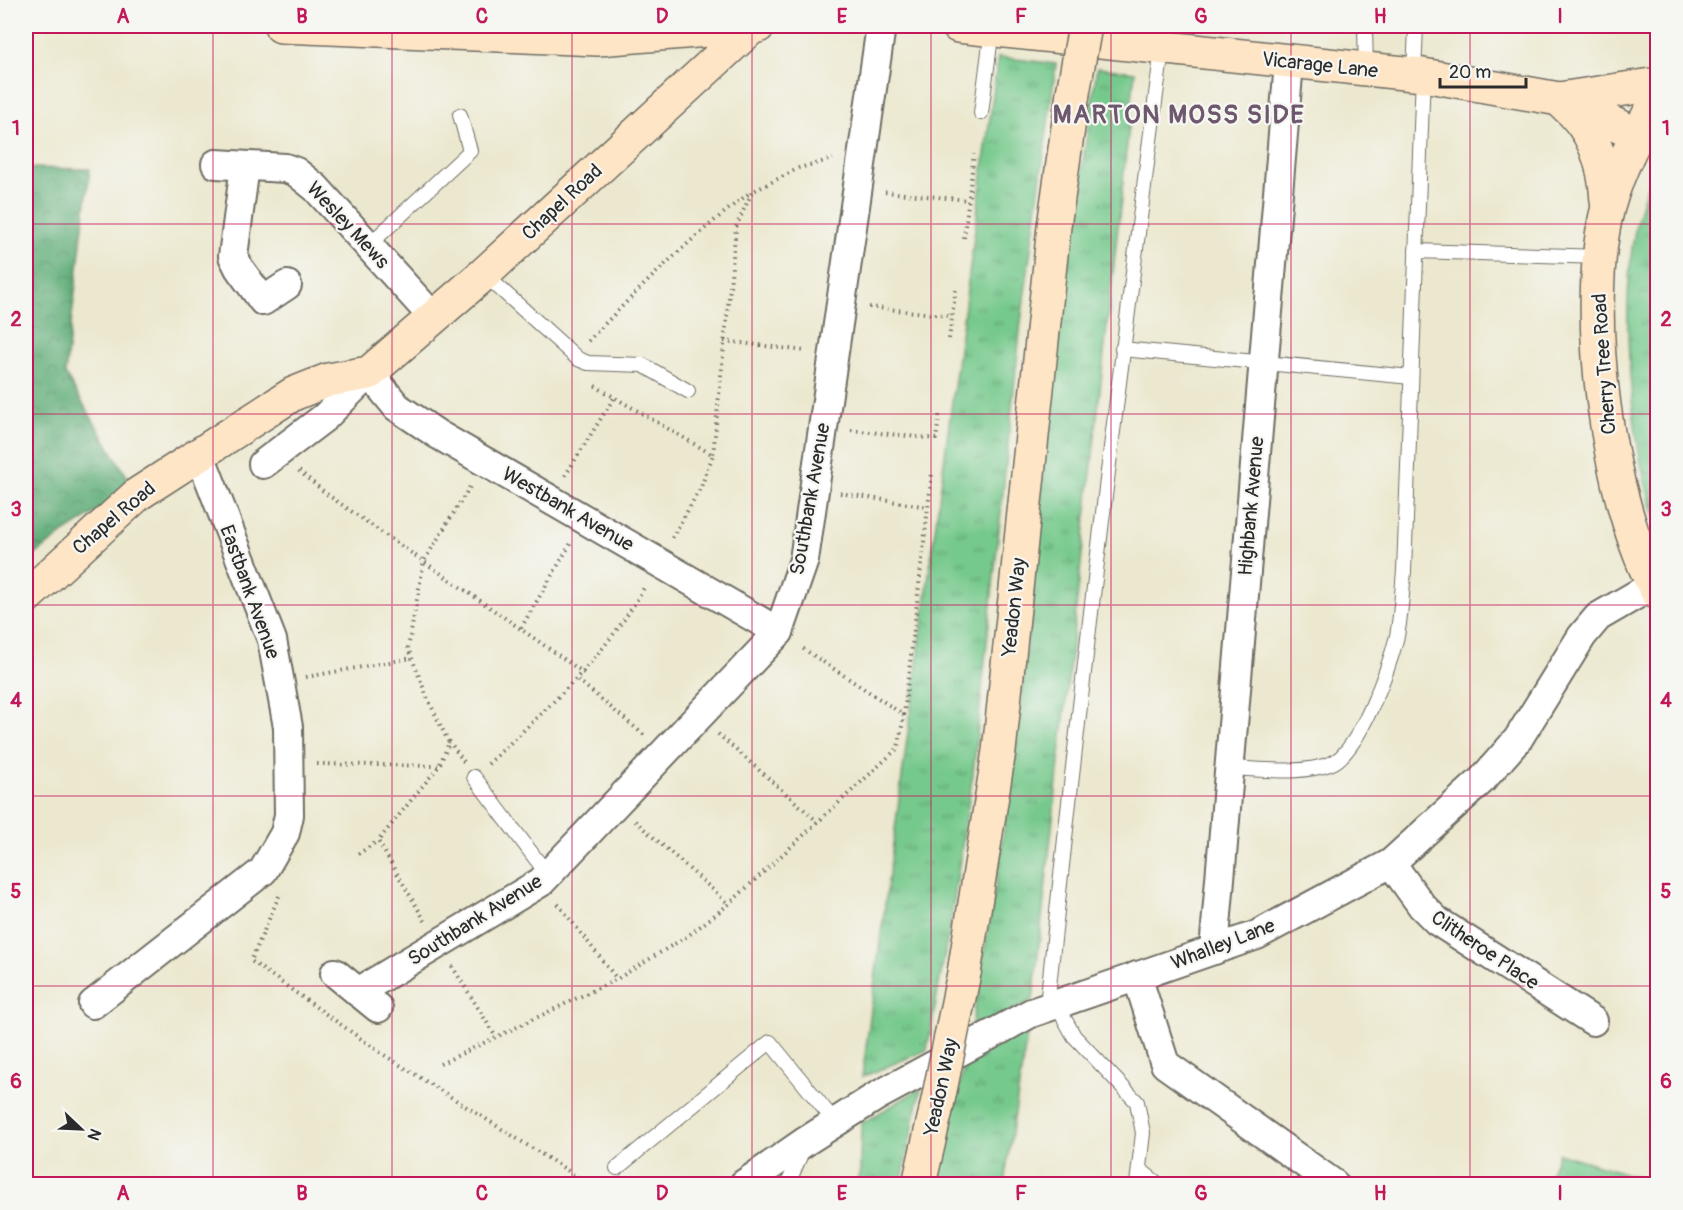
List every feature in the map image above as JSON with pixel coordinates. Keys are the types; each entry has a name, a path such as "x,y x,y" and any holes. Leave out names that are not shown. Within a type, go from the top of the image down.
{"street":[{"path":"281,26 598,39 756,26"},
{"name":"Chapel Road","path":"270,458 325,417 369,373 484,274 756,26"},
{"name":"Southbank Avenue","path":"335,973 368,1000 438,943 545,878 779,632 804,560 881,26"},
{"name":"Vicarage Lane","path":"958,26 1288,63 1418,75 1559,99 1636,134"},
{"name":"Yeadon Way","path":"919,1185 964,973 999,751 1052,237 1085,26"},
{"name":"Highbank Avenue","path":"1214,950 1288,63"},
{"path":"1559,99 1658,84"},
{"path":"1559,99 1574,112 1587,129 1601,158 1606,175 1608,209"},
{"path":"1636,134 1658,100"},
{"name":"Cherry Tree Road","path":"1636,134 1619,173 1608,209 1600,257 1598,324 1608,442 1619,491 1655,589"},
{"name":"Wesley Mews","path":"216,164 285,168 296,172 316,188 434,317"},
{"path":"245,166 233,255 239,268 263,301 287,285"},
{"name":"Chapel Road","path":"26,597 138,494 292,394 328,380 369,373"},
{"name":"Westbank Avenue","path":"369,373 397,407 486,462 779,632"},
{"name":"Eastbank Avenue","path":"93,1004 263,871 285,833 288,815 288,727 272,640 200,455"},
{"name":"Whalley Lane","path":"744,1185 806,1141 877,1096 1051,1005 1257,935 1391,863 1482,780 1508,751 1548,693 1582,636 1598,616 1655,589"},
{"name":"Clitheroe Place","path":"1391,863 1422,906 1437,921 1593,1021"},
{"path":"1137,976 1165,1064 1334,1185"}],"lane":[{"path":"1365,26 1366,70"},
{"path":"1229,768 1306,770 1333,763 1350,746 1387,674 1397,633 1404,571 1416,251 1418,75 1416,26"},
{"path":"981,113 992,29"},
{"path":"1137,1185 1143,1133 1137,1102 1074,1036 1051,1005 1058,886 1122,348 1162,48"},
{"path":"369,245 470,151 460,115"},
{"path":"1416,251 1600,257"},
{"path":"484,274 574,356 588,363 643,365 688,391"},
{"path":"1122,348 1411,377"},
{"path":"474,777 545,878"},
{"path":"617,1168 770,1042 835,1122"},
{"path":"788,1185 806,1141"},
{"path":"1139,1169 1158,1185"}],"path":[{"path":"574,356 652,275 715,218 752,192 799,168 863,150"},
{"path":"964,238 974,154"},
{"path":"857,190 968,200"},
{"path":"447,738 474,777 577,680 622,623 701,487 713,455 736,227 752,192"},
{"path":"949,339 956,288"},
{"path":"841,304 952,316"},
{"path":"724,341 834,354"},
{"path":"588,382 713,455"},
{"path":"551,499 615,396"},
{"path":"823,428 936,439 940,411"},
{"path":"270,458 328,495 584,673"},
{"path":"358,854 378,841 439,766 449,743 427,697 408,648 424,561 486,462"},
{"path":"440,1064 616,979 689,935 729,904 898,748 932,473"},
{"path":"814,489 928,507"},
{"path":"521,628 585,519"},
{"path":"779,632 903,715"},
{"path":"280,681 412,658"},
{"path":"577,680 665,752"},
{"path":"699,717 817,821"},
{"path":"288,763 439,766"},
{"path":"616,804 729,904"},
{"path":"378,841 496,1037"},
{"path":"545,878 616,979"}],"green space":[{"path":"998,57 1056,64 1021,322 973,773 950,925 927,1050 862,1077"},
{"path":"1097,68 1135,72 1033,1000 971,1031 999,865 1020,716 1056,341"},
{"path":"1657,160 1657,521 1648,494 1635,427 1628,318 1631,257 1637,220"},
{"path":"26,168 90,169 65,374 134,488 65,532 26,562"},
{"path":"1029,1022 1004,1184 937,1184 966,1058"},
{"path":"921,1088 901,1184 856,1184 860,1171 861,1124"},
{"path":"1559,1153 1657,1183 1657,1184 1546,1184"}],"district":[{"name":"MARTON MOSS SIDE","path":"1179,115"}]}
